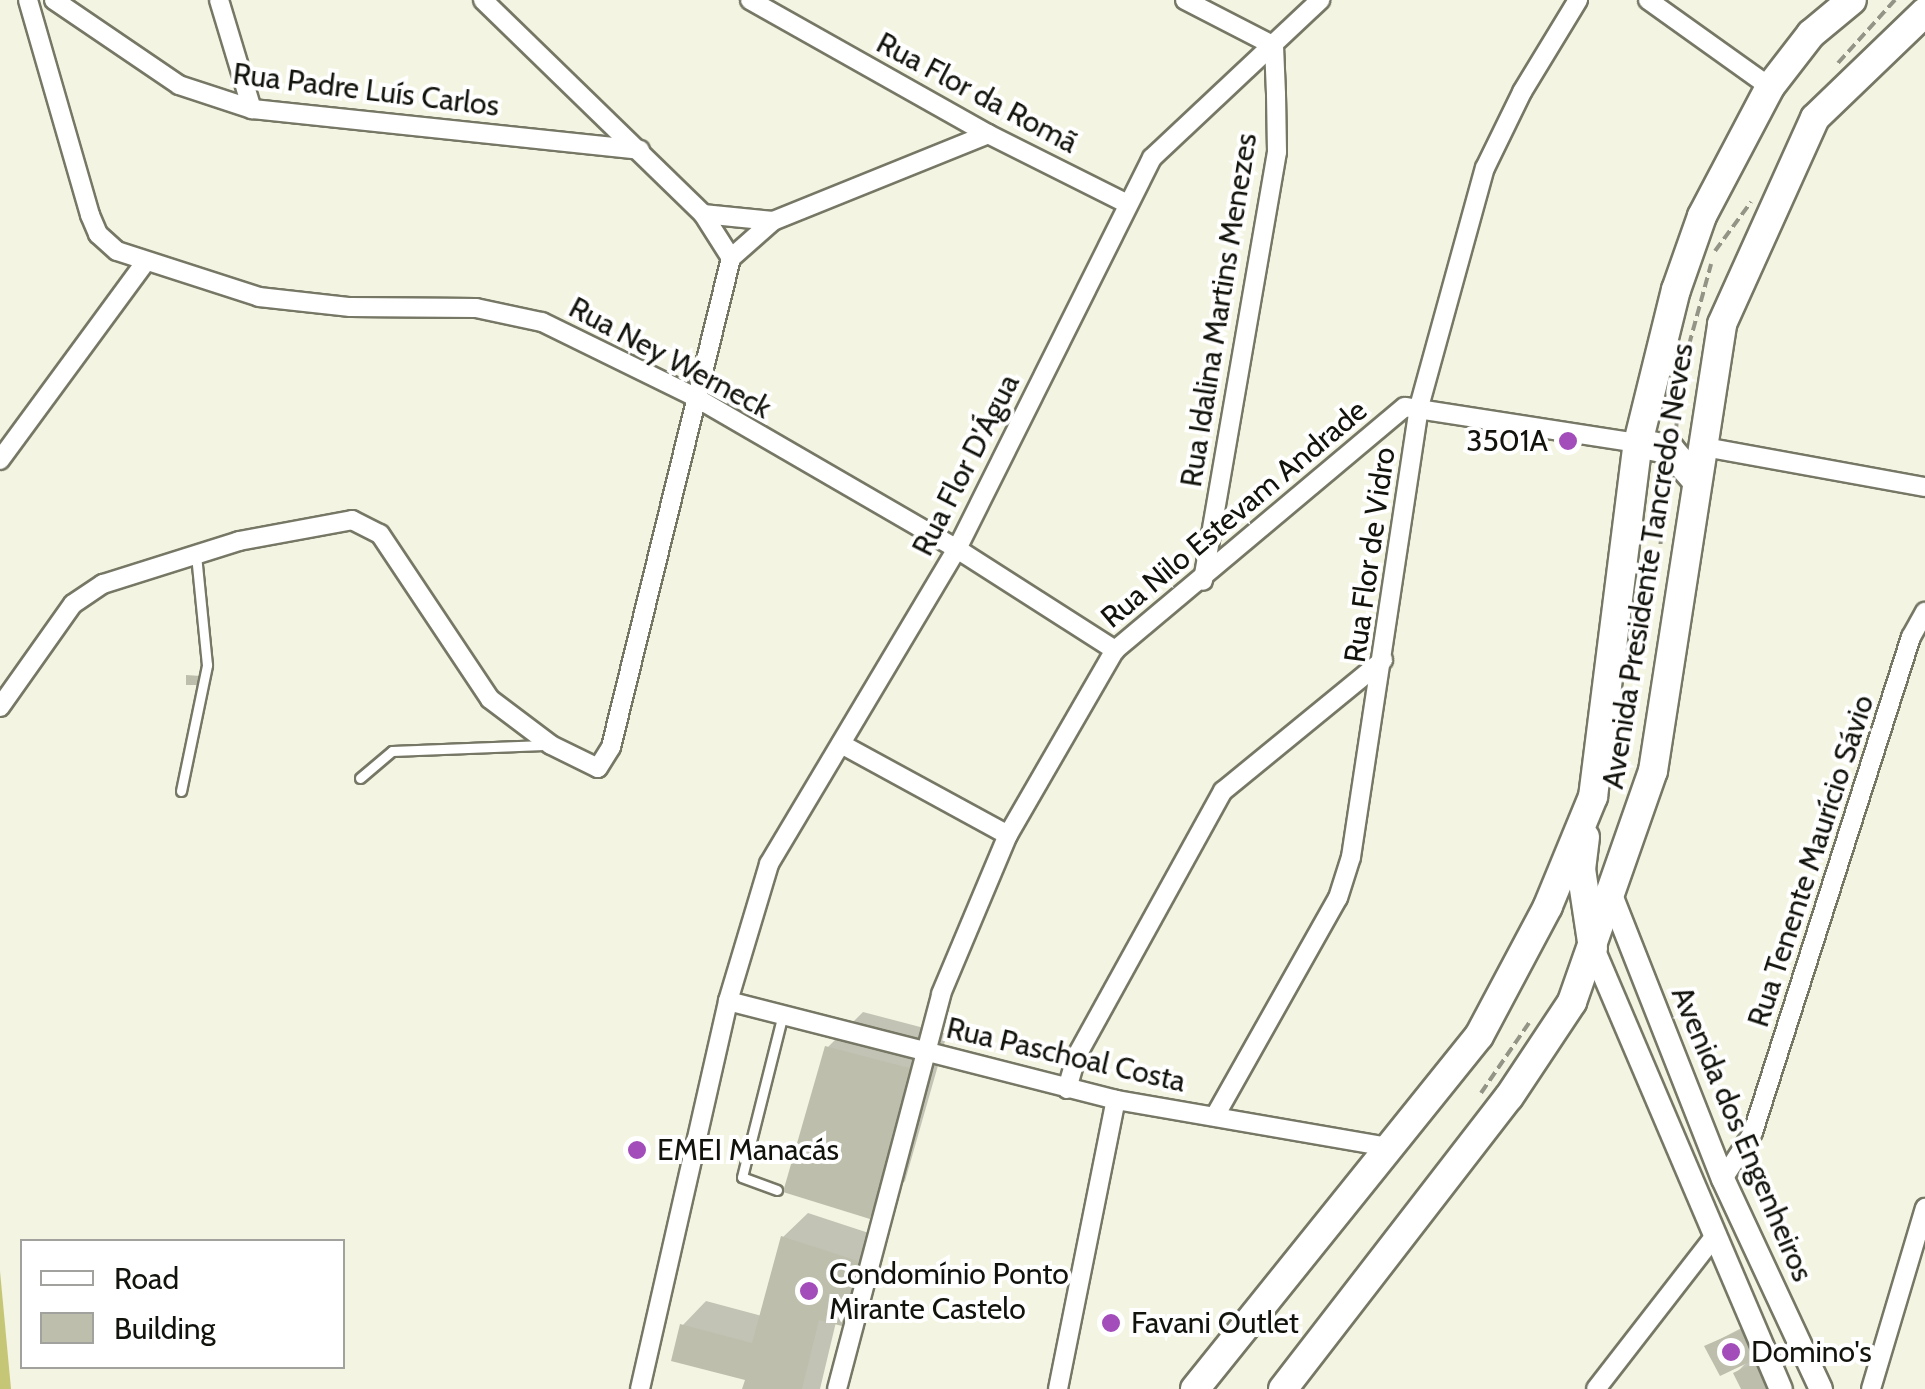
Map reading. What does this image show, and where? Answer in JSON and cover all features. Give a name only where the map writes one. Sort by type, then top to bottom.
[{"type":"main road","name":"Avenida Presidente Tancredo Neves","points":[[1195,1389],[1394,1148],[1479,1036],[1512,979],[1594,797],[1638,443],[1654,364],[1702,216],[1770,87],[1812,34],[1852,0]]},
{"type":"main road","name":"Avenida Presidente Tancredo Neves","points":[[1283,1389],[1509,1097],[1572,1002],[1613,900],[1653,771],[1699,446],[1722,324],[1815,118],[1924,14]]},
{"type":"main road","points":[[1638,443],[1670,450],[1695,479]]},
{"type":"main road","points":[[1594,797],[1581,869],[1594,951]]},
{"type":"street","name":"Rua Ney Werneck","points":[[28,0],[98,234],[144,264],[259,297],[350,308],[476,308],[542,322],[695,398],[957,550],[1115,650]]},
{"type":"street","name":"Rua Padre Luís Carlos","points":[[54,0],[152,70],[252,109],[640,150]]},
{"type":"street","points":[[219,0],[252,109]]},
{"type":"street","points":[[483,0],[703,214],[731,258]]},
{"type":"street","name":"Rua Flor da Romã","points":[[750,0],[988,134],[1126,203]]},
{"type":"street","points":[[1185,0],[1274,46]]},
{"type":"street","name":"Rua Flor D'Água","points":[[640,1389],[728,1001],[769,864],[957,550],[1126,203],[1152,158],[1320,0]]},
{"type":"street","name":"Rua Flor de Vidro","points":[[1215,1116],[1338,898],[1383,660],[1419,408],[1485,168],[1522,92],[1578,0]]},
{"type":"street","points":[[1648,0],[1770,87]]},
{"type":"street","name":"Rua Idalina Martins Menezes","points":[[1203,581],[1277,152],[1274,46]]},
{"type":"street","points":[[0,707],[73,604],[102,584],[195,552],[352,520],[380,534],[472,678],[551,745],[591,768],[606,762],[731,258],[772,221],[988,134]]},
{"type":"street","points":[[703,214],[772,221]]},
{"type":"street","points":[[0,460],[144,264]]},
{"type":"street","name":"Rua Nilo Estevam Andrade","points":[[837,1389],[924,1050],[1008,835],[1115,650],[1203,581],[1387,420],[1405,408],[1419,408]]},
{"type":"street","points":[[1419,408],[1638,443]]},
{"type":"street","points":[[1699,446],[1925,488]]},
{"type":"street","name":"Rua Tenente Maurício Sávio","points":[[1722,1178],[1753,1132],[1911,637],[1925,612]]},
{"type":"street","points":[[1911,637],[1925,659]]},
{"type":"street","points":[[1067,1089],[1076,1057],[1223,792],[1383,660]]},
{"type":"street","points":[[841,744],[1008,835]]},
{"type":"street","name":"Avenida dos Engenheiros","points":[[1613,900],[1722,1178],[1821,1389]]},
{"type":"street","points":[[1594,951],[1781,1389]]},
{"type":"street","name":"Rua Paschoal Costa","points":[[728,1001],[1116,1100],[1394,1148]]},
{"type":"street","points":[[1058,1389],[1116,1100]]},
{"type":"street","points":[[1871,1389],[1925,1208]]},
{"type":"street","points":[[1596,1389],[1714,1237]]},
{"type":"lane","points":[[180,790],[207,665],[195,552]]},
{"type":"lane","points":[[360,778],[392,751],[551,745]]},
{"type":"lane","points":[[777,1190],[742,1177],[782,1014]]},
{"type":"shaded area","points":[[0,1271],[11,1389],[0,1389]]},
{"type":"building","points":[[186,675],[201,676],[201,685],[186,685]]},
{"type":"building","points":[[825,1046],[913,1069],[870,1219],[783,1192]]},
{"type":"building","name":"Condomínio Ponto Mirante Castelo","points":[[781,1236],[861,1262],[842,1326],[819,1320],[802,1389],[742,1389],[745,1380],[671,1361],[680,1324],[752,1343]]},
{"type":"building","name":"Domino's","points":[[1743,1329],[1758,1358],[1720,1376],[1704,1346]]},
{"type":"building","points":[[1756,1362],[1768,1389],[1741,1389],[1733,1373]]},
{"type":"place","name":"3501A","points":[[1568,441]]},
{"type":"place","name":"EMEI Manacás","points":[[637,1150]]},
{"type":"place","name":"Condomínio Ponto Mirante Castelo","points":[[809,1291]]},
{"type":"place","name":"Favani Outlet","points":[[1111,1323]]},
{"type":"place","name":"Domino's","points":[[1731,1352]]}]
